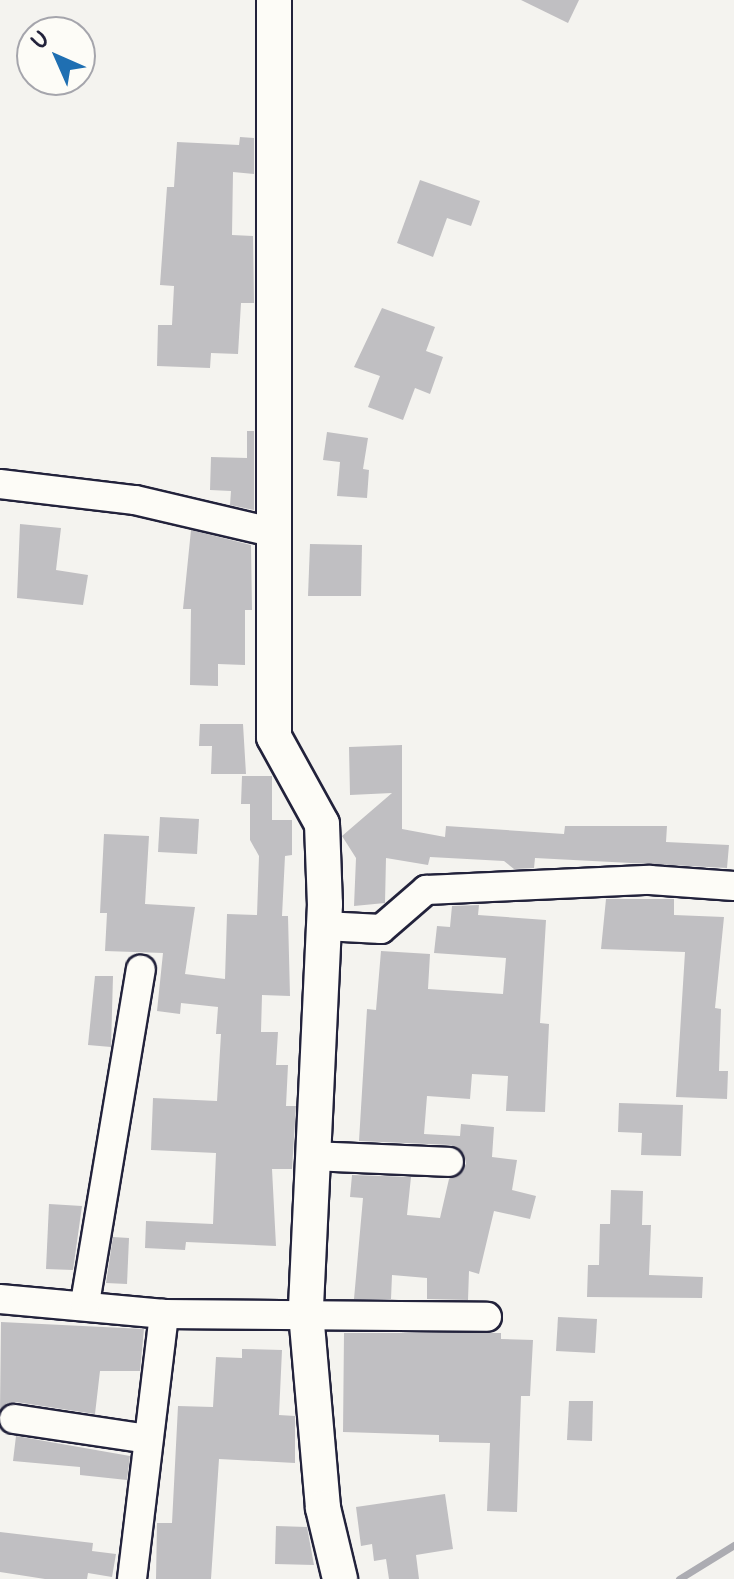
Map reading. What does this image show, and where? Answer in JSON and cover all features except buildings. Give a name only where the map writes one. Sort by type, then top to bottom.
[{"type":"street","points":[[274,0],[271,282],[276,533],[274,737],[322,824],[324,926],[306,1313],[323,1508],[340,1579]]},
{"type":"street","points":[[0,484],[135,500],[276,533]]},
{"type":"street","points":[[324,926],[381,929],[426,890],[650,880],[734,886]]},
{"type":"street","points":[[85,1303],[141,970]]},
{"type":"street","points":[[313,1156],[449,1162]]},
{"type":"street","points":[[0,1299],[85,1303],[164,1314],[487,1317]]},
{"type":"street","points":[[132,1579],[147,1489],[148,1439],[164,1314]]},
{"type":"street","points":[[14,1419],[148,1439]]},
{"type":"waterway","points":[[679,1579],[734,1545]]}]
